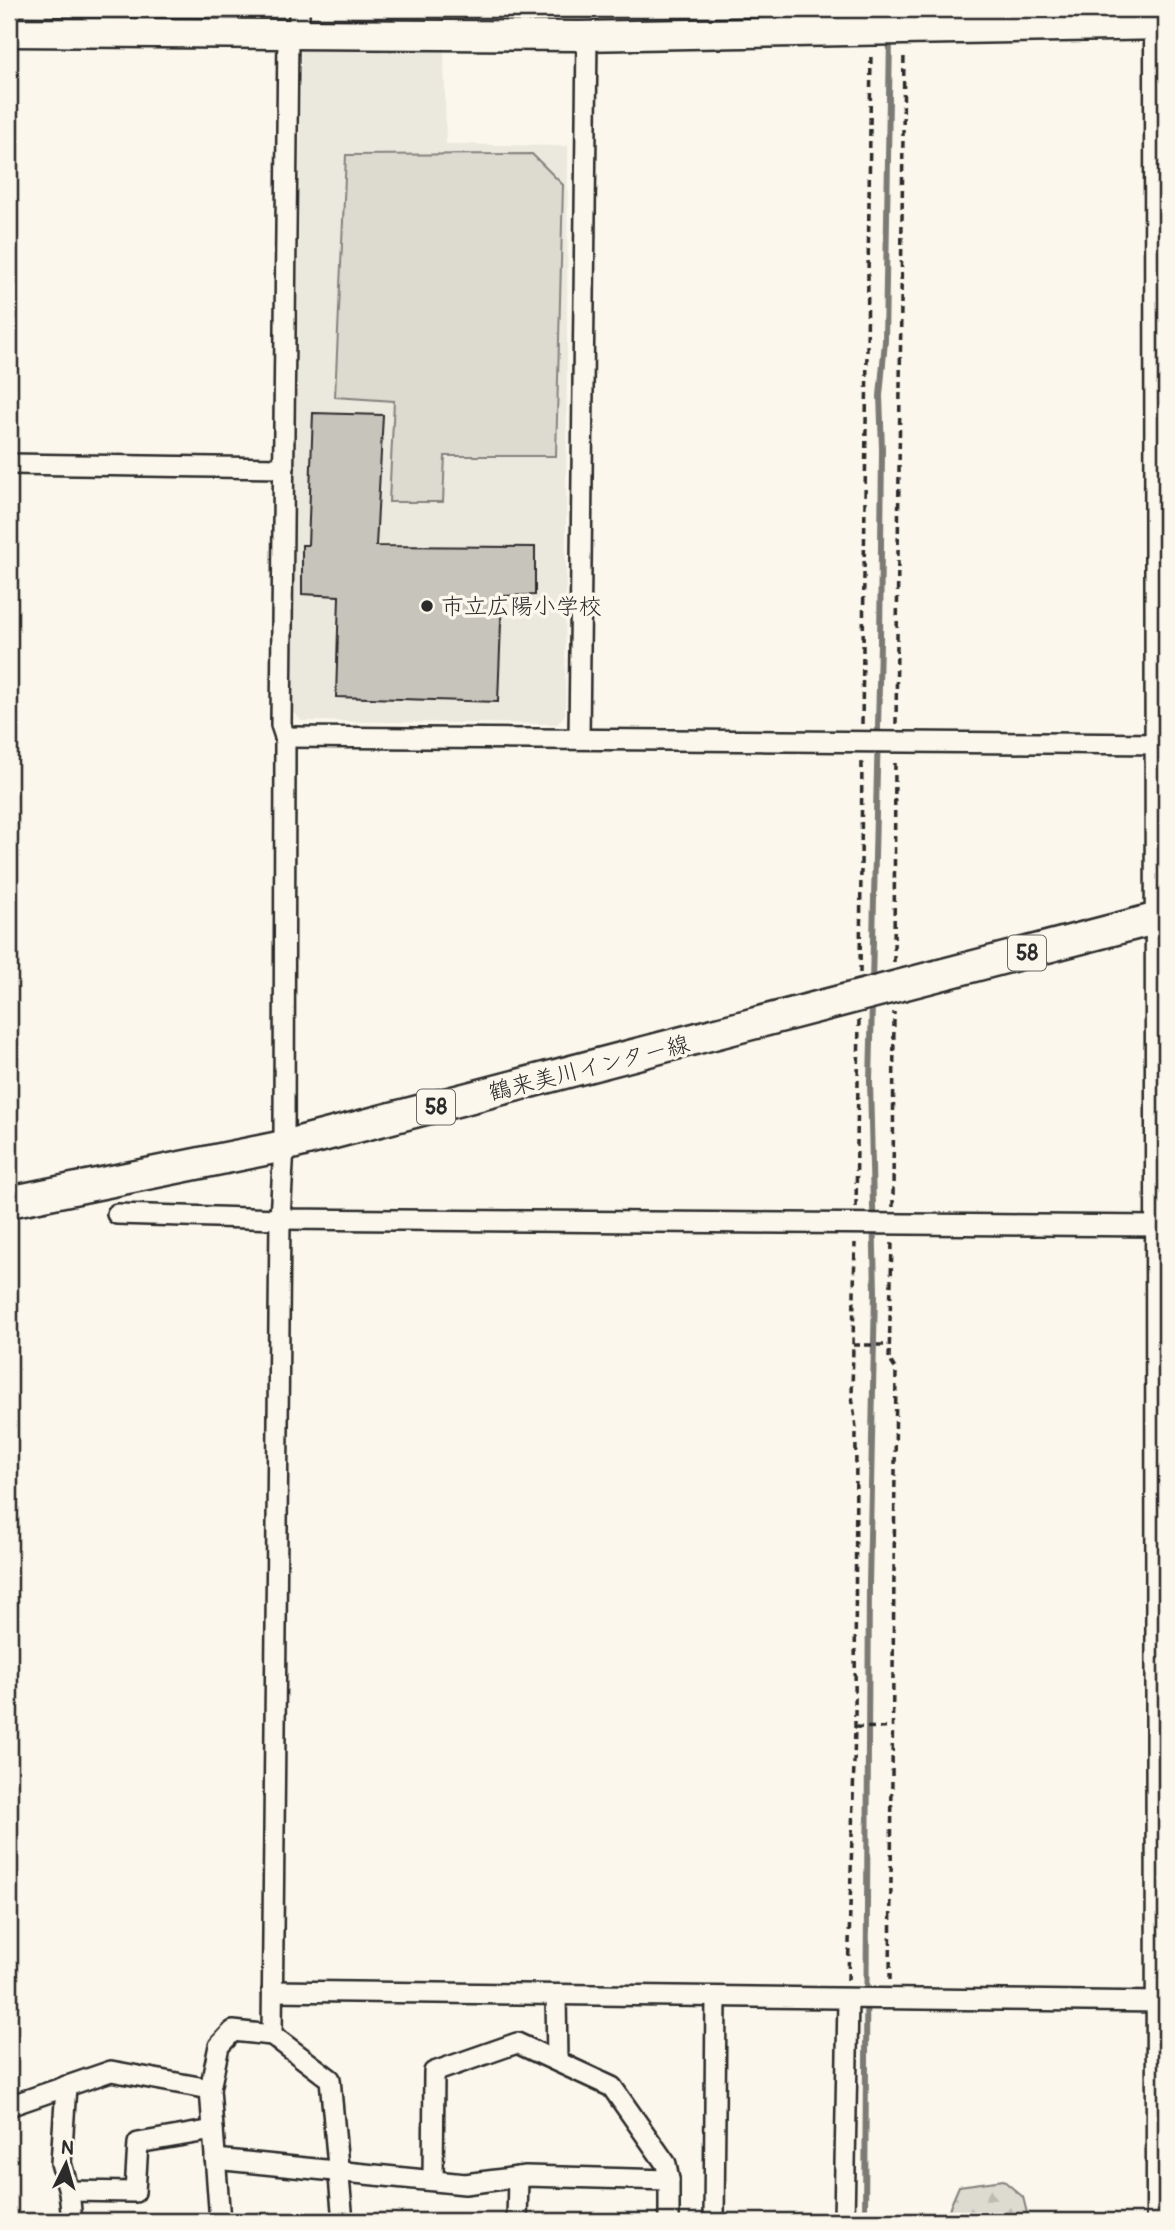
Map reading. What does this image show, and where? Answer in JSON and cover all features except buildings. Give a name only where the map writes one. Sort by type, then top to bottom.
[{"type":"main road","name":"鶴来美川インター線","points":[[9,1202],[284,1146],[1163,918]]},
{"type":"street","points":[[9,32],[295,26],[587,36],[887,30],[1162,20],[1163,918],[1159,1226],[1164,1955],[1161,2002],[1164,2172],[1160,2221]]},
{"type":"street","points":[[272,2035],[280,1219],[284,1146],[285,737],[281,725],[284,468],[295,26]]},
{"type":"street","points":[[579,739],[587,36]]},
{"type":"street","points":[[9,464],[284,468]]},
{"type":"street","points":[[285,737],[1162,744]]},
{"type":"street","points":[[117,1214],[280,1219],[1159,1226]]},
{"type":"street","points":[[272,1991],[1161,2002]]},
{"type":"street","points":[[556,1995],[557,2062]]},
{"type":"street","points":[[714,2221],[716,1997]]},
{"type":"street","points":[[844,2221],[868,2000]]},
{"type":"street","points":[[220,2221],[210,2089],[219,2046],[233,2031],[272,2035],[330,2079],[343,2221]]},
{"type":"street","points":[[433,2180],[434,2072],[517,2043],[612,2087],[666,2164],[669,2180],[669,2221]]},
{"type":"street","points":[[9,2106],[111,2071],[210,2089]]},
{"type":"street","points":[[66,2086],[61,2163],[69,2191],[72,2221]]},
{"type":"street","points":[[69,2191],[135,2192],[138,2144],[213,2130]]},
{"type":"street","points":[[215,2159],[465,2184],[518,2177],[669,2180]]},
{"type":"street","points":[[517,2221],[518,2177]]},
{"type":"path","points":[[868,2000],[894,1732],[891,1728],[896,1370],[889,1359],[893,1225],[891,990],[878,742],[887,30]]},
{"type":"path","points":[[868,2000],[856,1727],[856,1428],[853,1345],[860,998],[878,742],[887,30]]},
{"type":"path","points":[[853,1345],[889,1345]]},
{"type":"path","points":[[856,1727],[891,1728]]},
{"type":"shaded area","points":[[301,50],[444,51],[446,144],[568,146],[565,715],[557,724],[302,721],[293,713]]},
{"type":"green space","points":[[532,154],[563,185],[556,456],[445,456],[443,502],[389,502],[394,401],[335,397],[346,155]]},
{"type":"green space","points":[[1003,2180],[1023,2197],[1029,2221],[944,2221],[959,2186]]},
{"type":"waterway","points":[[890,9],[890,22]]},
{"type":"waterway","points":[[872,984],[880,642],[880,396],[885,341],[890,36]]},
{"type":"waterway","points":[[865,2221],[869,1585],[875,1291],[870,1081],[872,1002]]},
{"type":"place","name":"市立広陽小学校","points":[[427,606]]}]
